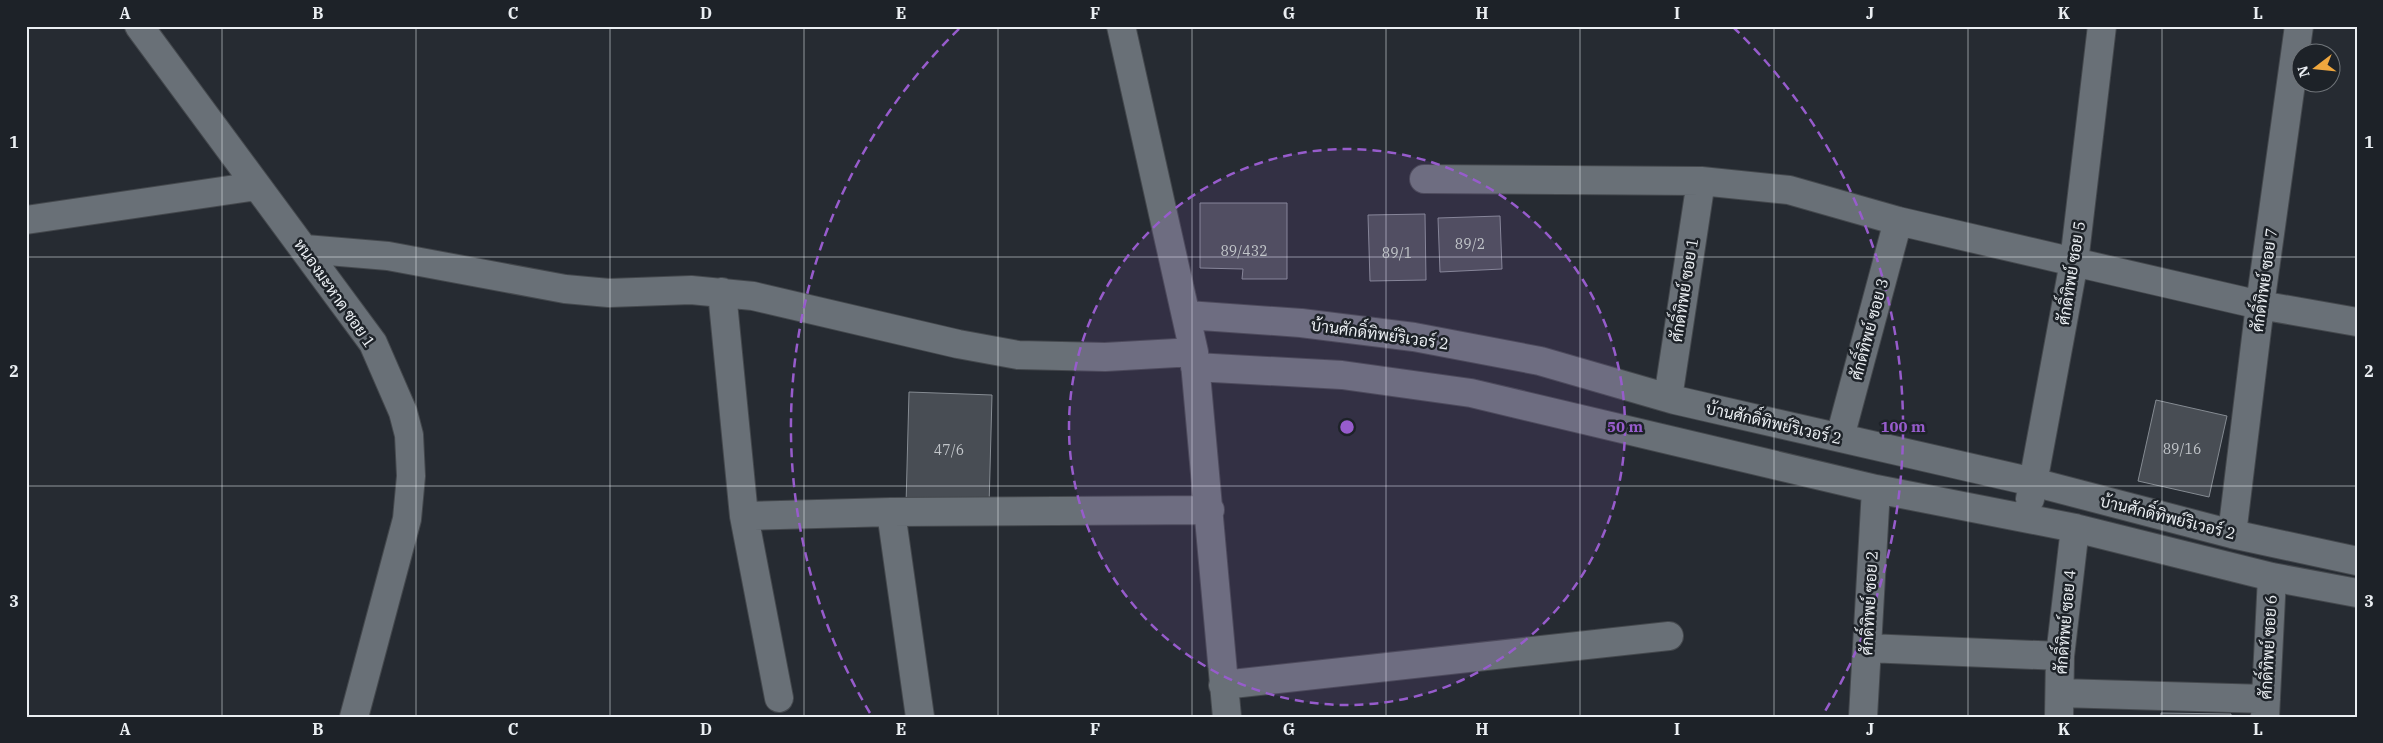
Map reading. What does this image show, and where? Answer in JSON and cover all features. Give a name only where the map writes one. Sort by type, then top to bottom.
[{"type":"street","name":"หนองมะหาด ซอย 1","points":[[139,26],[256,186],[306,249],[373,343],[394,389],[409,435],[411,476],[407,519],[354,717]]},
{"type":"street","points":[[1121,26],[1188,315],[1195,359],[1227,717]]},
{"type":"street","name":"ศักดิ์ทิพย์ ซอย 5","points":[[2027,518],[2032,482],[2074,262],[2102,26]]},
{"type":"street","name":"ศักดิ์ทิพย์ ซอย 7","points":[[2232,534],[2260,305],[2299,26]]},
{"type":"street","points":[[1424,179],[1701,181],[1789,190],[1898,221],[2074,262],[2260,305],[2357,322]]},
{"type":"street","name":"ศักดิ์ทิพย์ ซอย 1","points":[[1668,398],[1701,181]]},
{"type":"street","points":[[26,220],[256,186]]},
{"type":"street","name":"ศักดิ์ทิพย์ ซอย 3","points":[[1840,437],[1898,221]]},
{"type":"street","name":"บ้านศักดิ์ทิพย์ริเวอร์ 2","points":[[306,249],[388,256],[565,289],[609,293],[691,290],[753,296],[958,344],[1018,355],[1195,359],[1342,375],[1471,393],[1876,489],[2075,528],[2272,577],[2357,593]]},
{"type":"street","points":[[722,292],[744,516],[779,698]]},
{"type":"street","name":"บ้านศักดิ์ทิพย์ริเวอร์ 2","points":[[1188,315],[1301,323],[1414,337],[1540,361],[1668,398],[2032,482],[2232,534],[2357,561]]},
{"type":"street","points":[[1734,455],[1746,416]]},
{"type":"street","name":"ศักดิ์ทิพย์ ซอย 2","points":[[1863,717],[1876,489]]},
{"type":"street","points":[[744,516],[891,512],[1210,510]]},
{"type":"street","points":[[891,512],[920,717]]},
{"type":"street","name":"ศักดิ์ทิพย์ ซอย 4","points":[[2059,705],[2060,656],[2075,528]]},
{"type":"street","name":"ศักดิ์ทิพย์ ซอย 6","points":[[2265,708],[2272,577]]},
{"type":"street","points":[[1223,685],[1669,636]]},
{"type":"street","points":[[1867,648],[2060,656]]},
{"type":"street","points":[[2059,705],[2265,708]]},
{"type":"building","points":[[1200,203],[1287,203],[1287,279],[1242,279],[1243,269],[1200,268]]},
{"type":"building","points":[[1425,214],[1426,280],[1370,281],[1368,215]]},
{"type":"building","points":[[1500,216],[1502,269],[1440,272],[1438,218]]},
{"type":"building","points":[[909,392],[992,395],[989,507],[906,505]]},
{"type":"building","points":[[2156,400],[2227,416],[2209,497],[2138,481]]},
{"type":"building","points":[[2161,713],[2231,714],[2231,717],[2161,717]]}]
